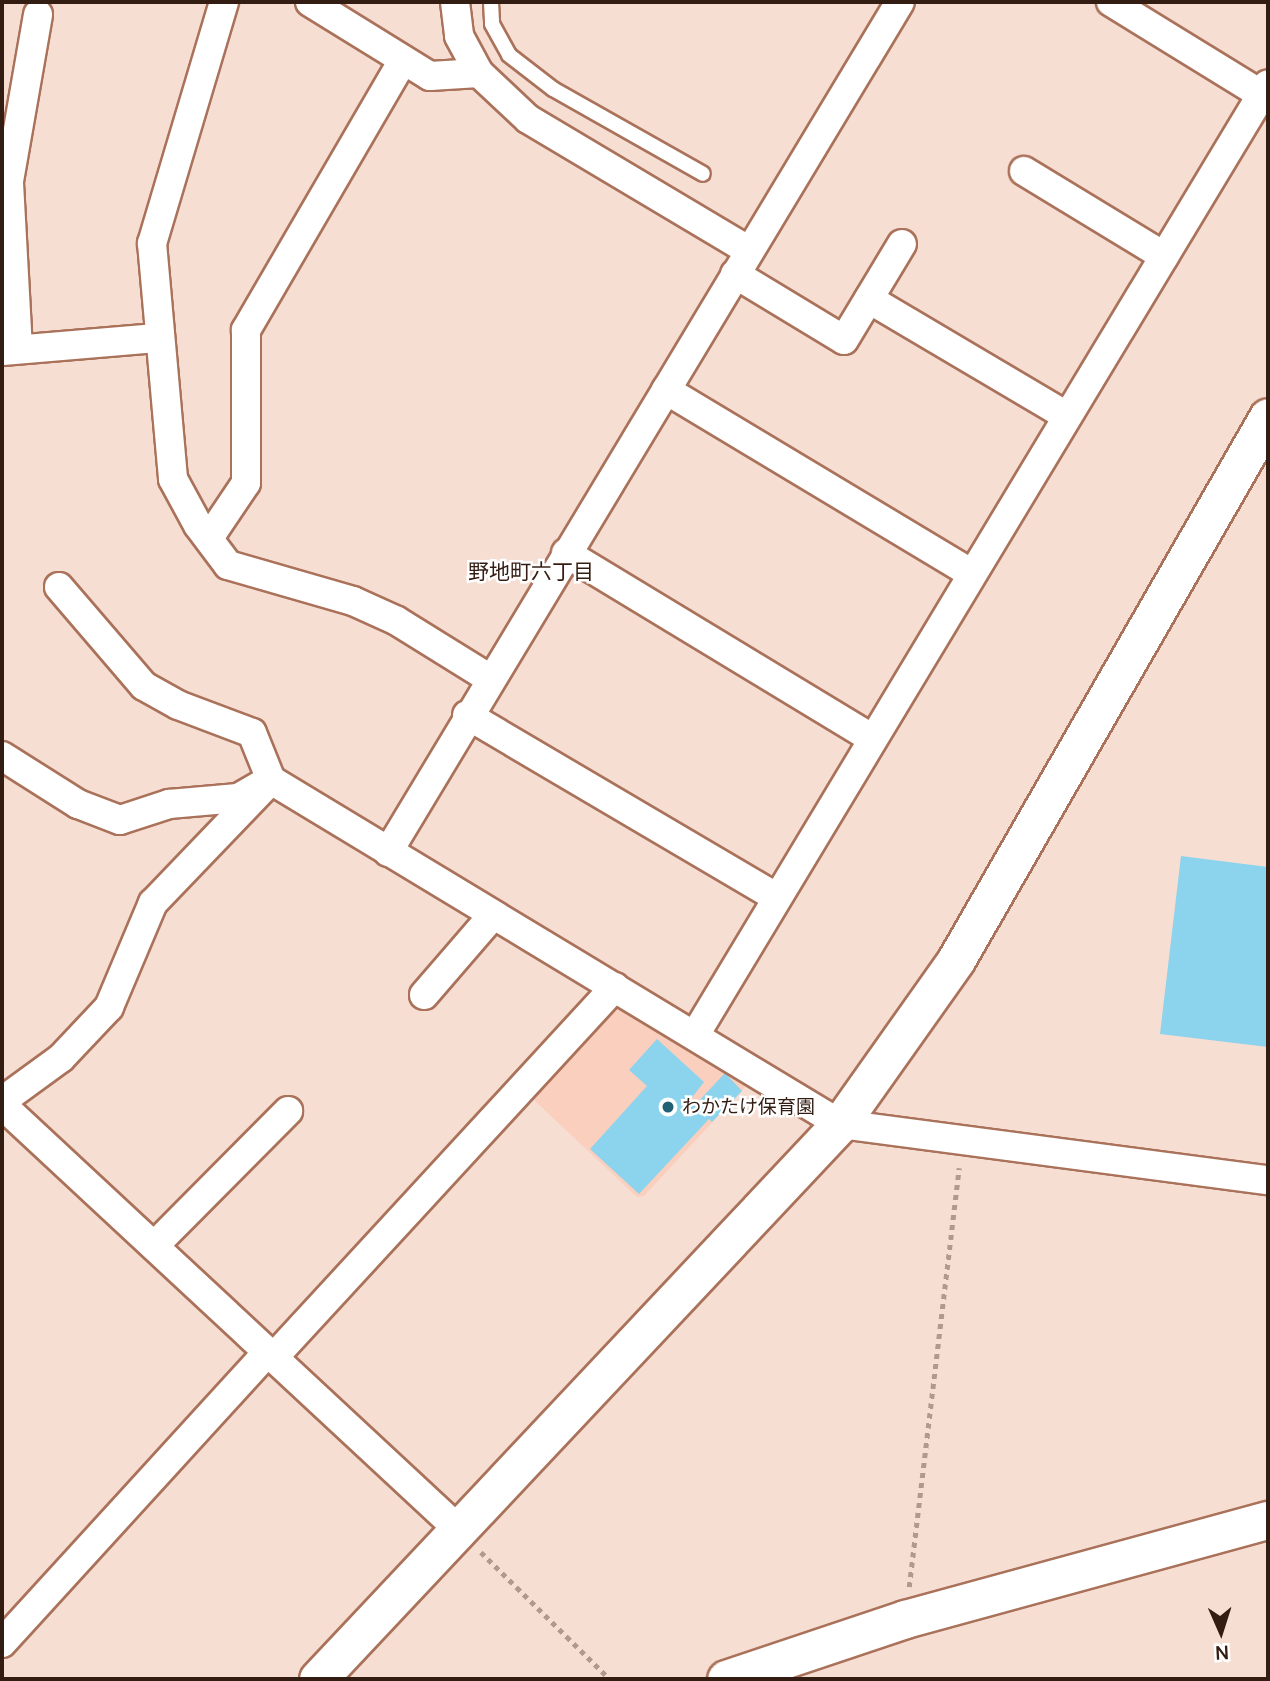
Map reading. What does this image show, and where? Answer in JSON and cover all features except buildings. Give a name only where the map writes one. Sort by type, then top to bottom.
[{"type":"street","points":[[224,2],[152,243],[157,338],[173,479],[228,565],[352,601],[397,621],[489,678]]},
{"type":"street","points":[[310,2],[430,76],[479,73]]},
{"type":"street","points":[[455,2],[459,36],[479,73],[528,119],[742,262],[844,340],[902,244]]},
{"type":"street","points":[[388,852],[489,678],[900,2]]},
{"type":"street","points":[[695,1035],[871,738],[1265,89],[1111,2]]},
{"type":"street","points":[[38,15],[9,181],[10,350],[157,338]]},
{"type":"street","points":[[209,538],[246,483],[246,330],[403,60]]},
{"type":"street","points":[[1024,170],[1164,256]]},
{"type":"street","points":[[869,299],[1067,416]]},
{"type":"street","points":[[666,390],[971,573]]},
{"type":"street","points":[[318,1679],[840,1124],[956,960],[1268,417]]},
{"type":"street","points":[[566,553],[871,738]]},
{"type":"street","points":[[59,587],[144,685],[177,705],[252,733],[271,779],[840,1124],[962,1143],[1268,1180]]},
{"type":"street","points":[[467,715],[776,897]]},
{"type":"street","points":[[2,756],[78,804],[120,820],[169,804],[238,798],[271,779]]},
{"type":"street","points":[[271,779],[153,902],[109,1007],[61,1058],[2,1103],[458,1530]]},
{"type":"street","points":[[424,995],[493,915]]},
{"type":"street","points":[[2,1643],[615,987]]},
{"type":"street","points":[[155,1245],[288,1111]]},
{"type":"street","points":[[726,1679],[905,1619],[1268,1520]]},
{"type":"lane","points":[[491,2],[492,24],[509,55],[553,89],[703,174]]},
{"type":"path","points":[[905,1619],[962,1143]]},
{"type":"path","points":[[458,1530],[610,1679]]},
{"type":"shaded area","points":[[624,1005],[747,1085],[644,1196],[637,1197],[535,1101],[534,1092],[613,1006]]},
{"type":"place","name":"わかたけ保育園","points":[[668,1107]]},
{"type":"district","name":"野地町六丁目","points":[[531,571]]}]
